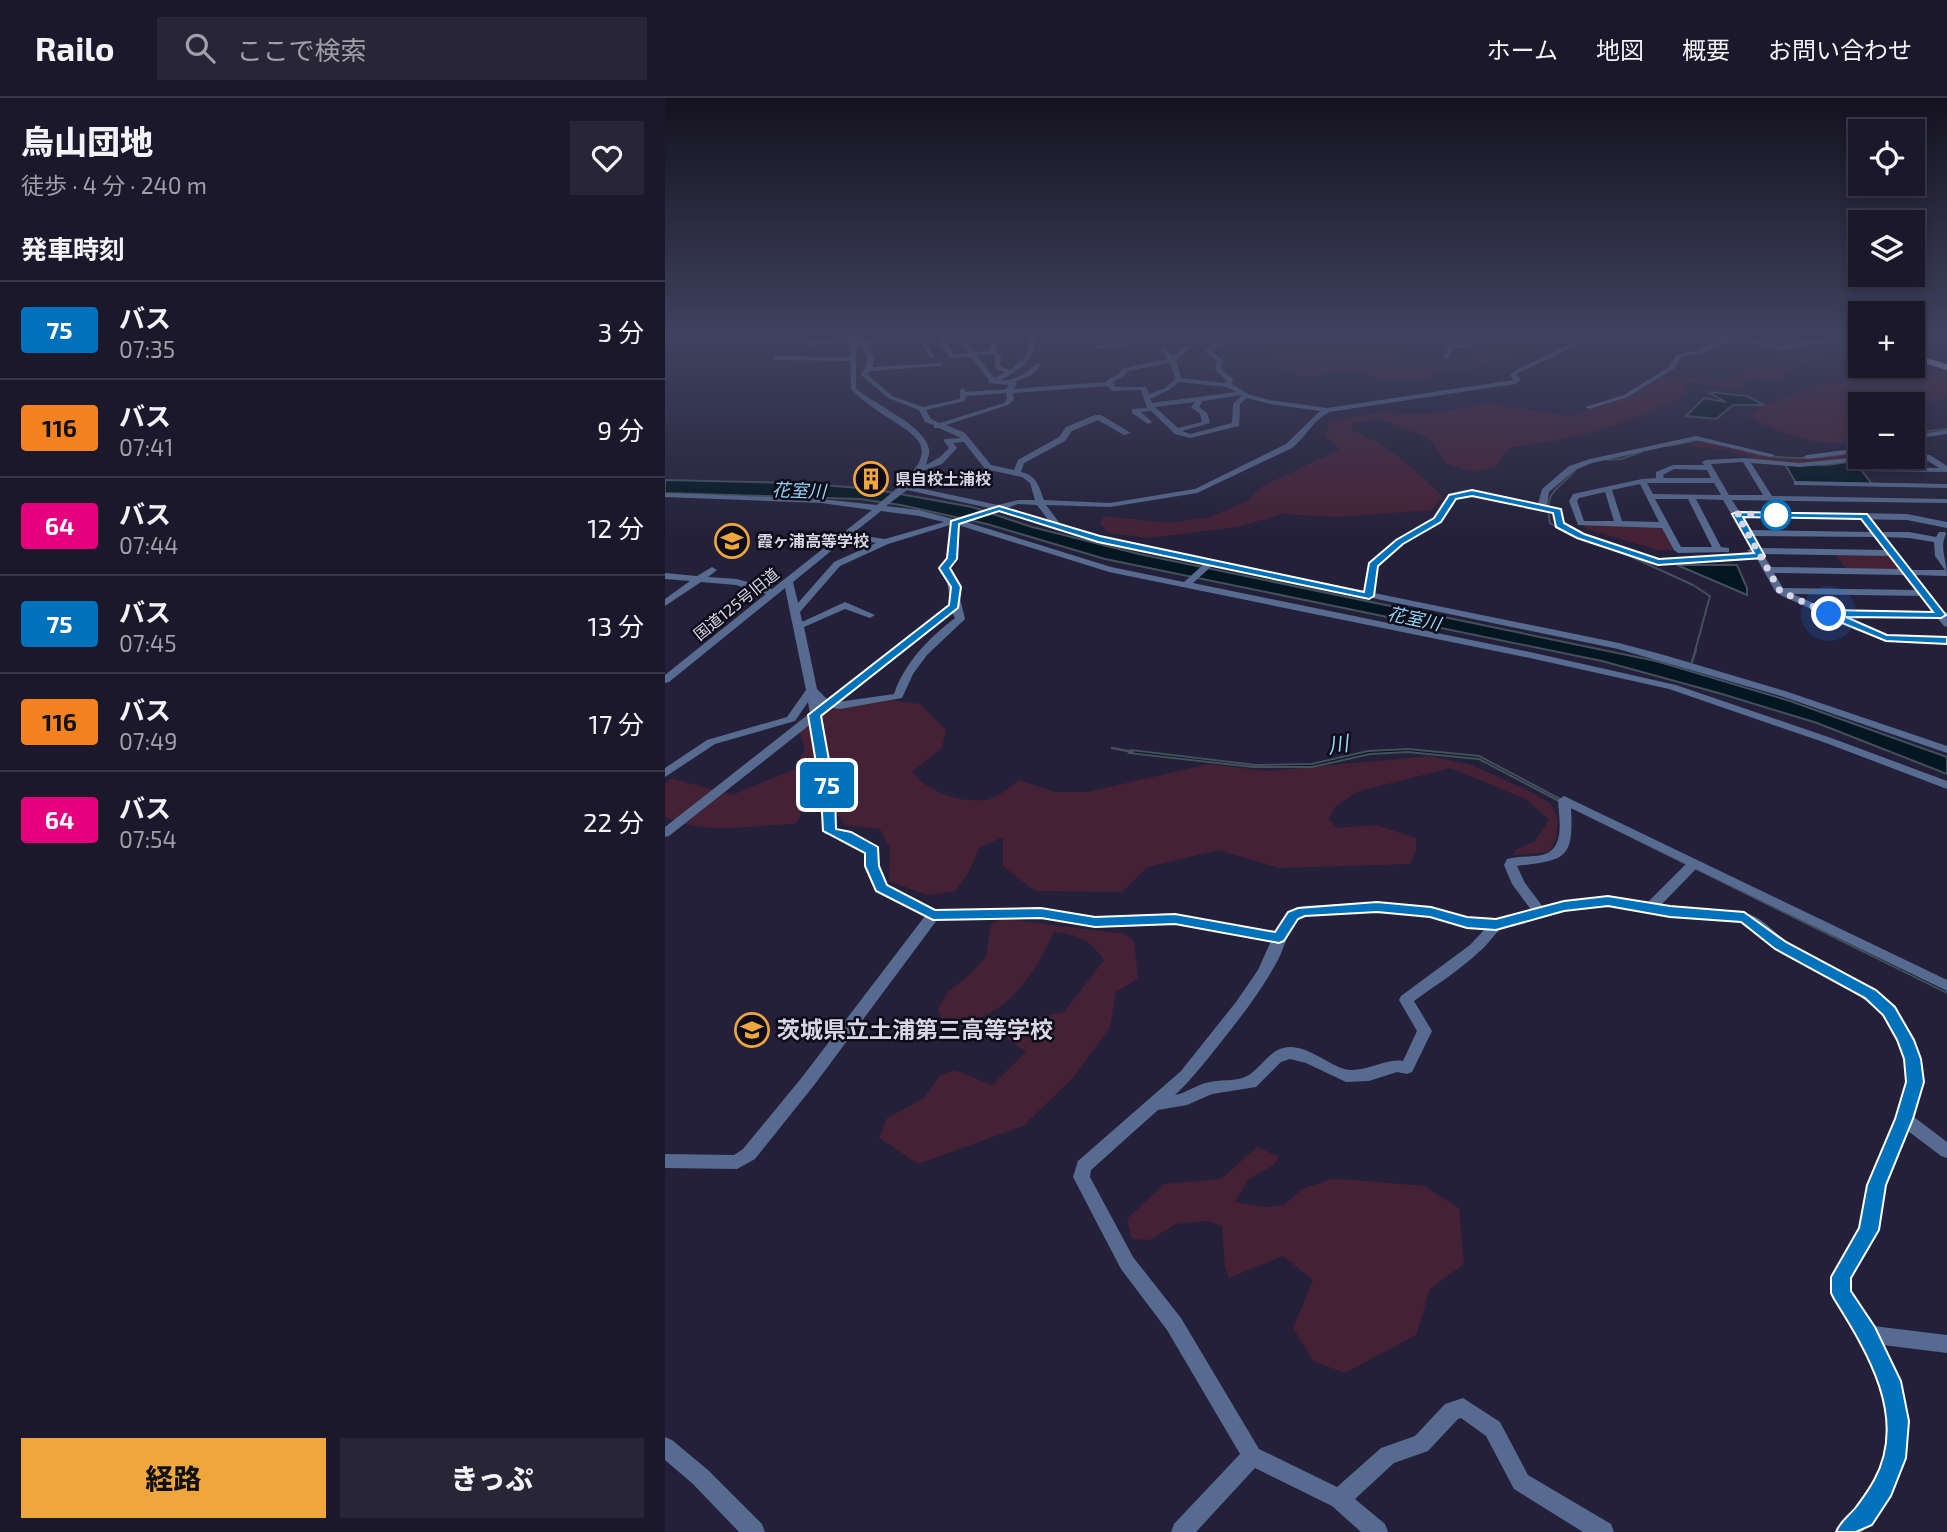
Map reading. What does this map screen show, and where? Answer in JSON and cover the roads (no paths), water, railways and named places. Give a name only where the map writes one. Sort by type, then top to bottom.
[{"type":"street","points":[[872,404],[917,432],[925,453],[921,469]]},
{"type":"street","points":[[908,404],[922,409],[945,404]]},
{"type":"street","points":[[917,432],[1006,404]]},
{"type":"street","points":[[1148,422],[1135,411],[1149,404],[1177,430],[1189,436],[1236,424],[1237,404]]},
{"type":"street","points":[[1177,430],[1206,423],[1203,413],[1195,407],[1197,404]]},
{"type":"street","points":[[1284,404],[1327,410],[1368,404]]},
{"type":"street","points":[[1589,407],[1599,404]]},
{"type":"street","points":[[922,409],[927,420],[967,440],[988,467],[1017,473],[1034,482],[1041,505],[1059,528]]},
{"type":"street","points":[[794,606],[837,564],[857,552],[995,510],[1026,502],[1041,505],[1110,505],[1197,491],[1299,440],[1309,421],[1327,410]]},
{"type":"street","points":[[1017,473],[1021,462],[1062,439],[1069,429],[1098,417],[1127,433]]},
{"type":"street","points":[[1925,435],[1947,432]]},
{"type":"street","points":[[1542,508],[1545,491],[1579,464],[1696,438],[1778,456],[1813,457],[1848,452]]},
{"type":"street","name":"国道125号旧道","points":[[665,681],[903,489],[921,469],[932,467],[948,456],[953,448],[948,441],[967,440]]},
{"type":"street","points":[[1925,457],[1947,469]]},
{"type":"street","points":[[1848,461],[1785,465],[1745,460],[1706,461],[1780,591],[1886,638],[1947,641]]},
{"type":"street","points":[[1745,460],[1769,498]]},
{"type":"street","points":[[1785,465],[1809,499]]},
{"type":"street","points":[[1660,480],[1659,474],[1673,467],[1710,468]]},
{"type":"street","points":[[1862,469],[1885,500]]},
{"type":"street","points":[[1925,469],[1947,469]]},
{"type":"street","points":[[1664,525],[1581,523],[1573,501],[1576,496],[1642,481],[1718,481]]},
{"type":"street","points":[[1642,481],[1678,550],[1893,553]]},
{"type":"street","points":[[1797,483],[1947,486]]},
{"type":"street","points":[[903,489],[1210,564],[1619,646],[1701,667],[1855,716],[1947,750]]},
{"type":"street","points":[[1608,490],[1619,524]]},
{"type":"street","points":[[1369,596],[1373,565],[1400,542],[1438,520],[1452,497],[1472,493],[1558,511],[1559,525],[1581,536],[1658,562],[1759,553]]},
{"type":"street","points":[[665,495],[812,500],[919,513],[957,522],[1108,569],[1530,654],[1672,687],[1830,741],[1947,785]]},
{"type":"street","points":[[1651,496],[1947,501]]},
{"type":"street","points":[[1691,497],[1718,550]]},
{"type":"street","points":[[1850,500],[1945,618]]},
{"type":"street","points":[[1903,500],[1918,518]]},
{"type":"street","points":[[1737,514],[1918,518],[1947,527],[1937,540],[1937,553],[1947,570],[1769,570]]},
{"type":"street","points":[[812,690],[829,704],[840,705],[898,696],[902,681],[942,632],[960,619],[954,606],[956,587],[944,568],[952,559],[957,522]]},
{"type":"street","points":[[1748,533],[1909,535],[1937,540]]},
{"type":"street","points":[[846,535],[885,542]]},
{"type":"street","points":[[1186,585],[1210,564]]},
{"type":"street","points":[[665,603],[712,570]]},
{"type":"street","points":[[665,576],[737,582],[794,606]]},
{"type":"street","points":[[788,582],[812,690],[828,793],[829,831],[846,835],[873,851],[872,866],[881,888],[933,915],[1041,913],[1095,922],[1175,919],[1279,938]]},
{"type":"street","points":[[1780,591],[1924,593]]},
{"type":"street","points":[[796,625],[806,624],[845,605],[870,615]]},
{"type":"street","points":[[665,833],[954,606]]},
{"type":"street","points":[[1829,614],[1945,618]]},
{"type":"street","points":[[665,773],[711,741],[791,719],[812,690]]},
{"type":"street","points":[[1539,911],[1519,884],[1510,865],[1512,862],[1548,858],[1560,851],[1566,836],[1564,800],[1947,986]]},
{"type":"street","points":[[1651,907],[1695,863]]},
{"type":"street","points":[[1377,1532],[1339,1499],[1252,1456],[1174,1324],[1127,1263],[1081,1177],[1084,1166],[1186,1075],[1241,1006],[1270,962],[1279,938],[1293,916],[1303,911],[1377,907],[1431,912],[1467,923],[1496,925],[1539,911],[1608,901],[1670,912],[1744,917],[1780,945],[1871,994],[1889,1011],[1906,1040],[1915,1082],[1904,1119],[1877,1185],[1869,1230],[1841,1277],[1841,1293],[1867,1334],[1890,1381],[1898,1421],[1895,1458],[1883,1488],[1863,1517],[1847,1532]]},
{"type":"street","points":[[665,1161],[737,1163],[749,1154],[809,1080],[933,915]]},
{"type":"street","points":[[1153,1104],[1187,1099],[1209,1088],[1250,1083],[1276,1058],[1290,1053],[1310,1058],[1346,1076],[1369,1075],[1397,1066],[1407,1068],[1425,1031],[1406,1000],[1475,948],[1496,925]]},
{"type":"street","points":[[1904,1119],[1947,1151]]},
{"type":"street","points":[[1867,1334],[1947,1344]]},
{"type":"street","points":[[1339,1499],[1388,1455],[1422,1444],[1452,1411],[1463,1408],[1493,1429],[1521,1482],[1603,1532]]},
{"type":"street","points":[[665,1447],[691,1466],[722,1495],[754,1532]]},
{"type":"street","points":[[1182,1532],[1252,1456]]},
{"type":"water","points":[[1698,404],[1764,405],[1733,405],[1716,419],[1686,416]]},
{"type":"water","points":[[1848,462],[1848,469],[1860,469],[1872,484],[1796,483],[1785,464],[1827,465]]},
{"type":"water","name":"花室川","points":[[665,480],[797,483],[872,489],[972,507],[1032,527],[1139,554],[1656,661],[1790,701],[1947,757],[1947,774],[1817,723],[1602,661],[1105,559],[987,524],[901,505],[860,499],[665,493]]},
{"type":"water","points":[[1677,565],[1737,565],[1747,588],[1747,595]]},
{"type":"water","points":[[1408,749],[1479,756],[1562,800],[1947,988],[1947,993],[1479,759],[1408,752],[1370,754],[1312,767],[1253,767],[1129,753],[1131,750],[1255,765],[1312,764],[1368,751]]},
{"type":"waterway","points":[[1925,432],[1947,429]]},
{"type":"waterway","points":[[1668,446],[1699,440]]},
{"type":"waterway","points":[[1746,451],[1798,458],[1848,453]]},
{"type":"waterway","points":[[1607,460],[1621,459],[1641,452]]},
{"type":"waterway","points":[[1565,532],[1550,523],[1549,503],[1554,491],[1577,468]]},
{"type":"waterway","points":[[1621,552],[1693,585],[1710,596],[1695,651]]},
{"type":"waterway","points":[[1692,662],[1696,649]]},
{"type":"waterway","name":"川","points":[[1112,748],[1133,752]]},
{"type":"place","name":"県自校土浦校","points":[[871,479]]},
{"type":"place","name":"霞ヶ浦高等学校","points":[[732,541]]},
{"type":"place","name":"茨城県立土浦第三高等学校","points":[[752,1030]]}]
